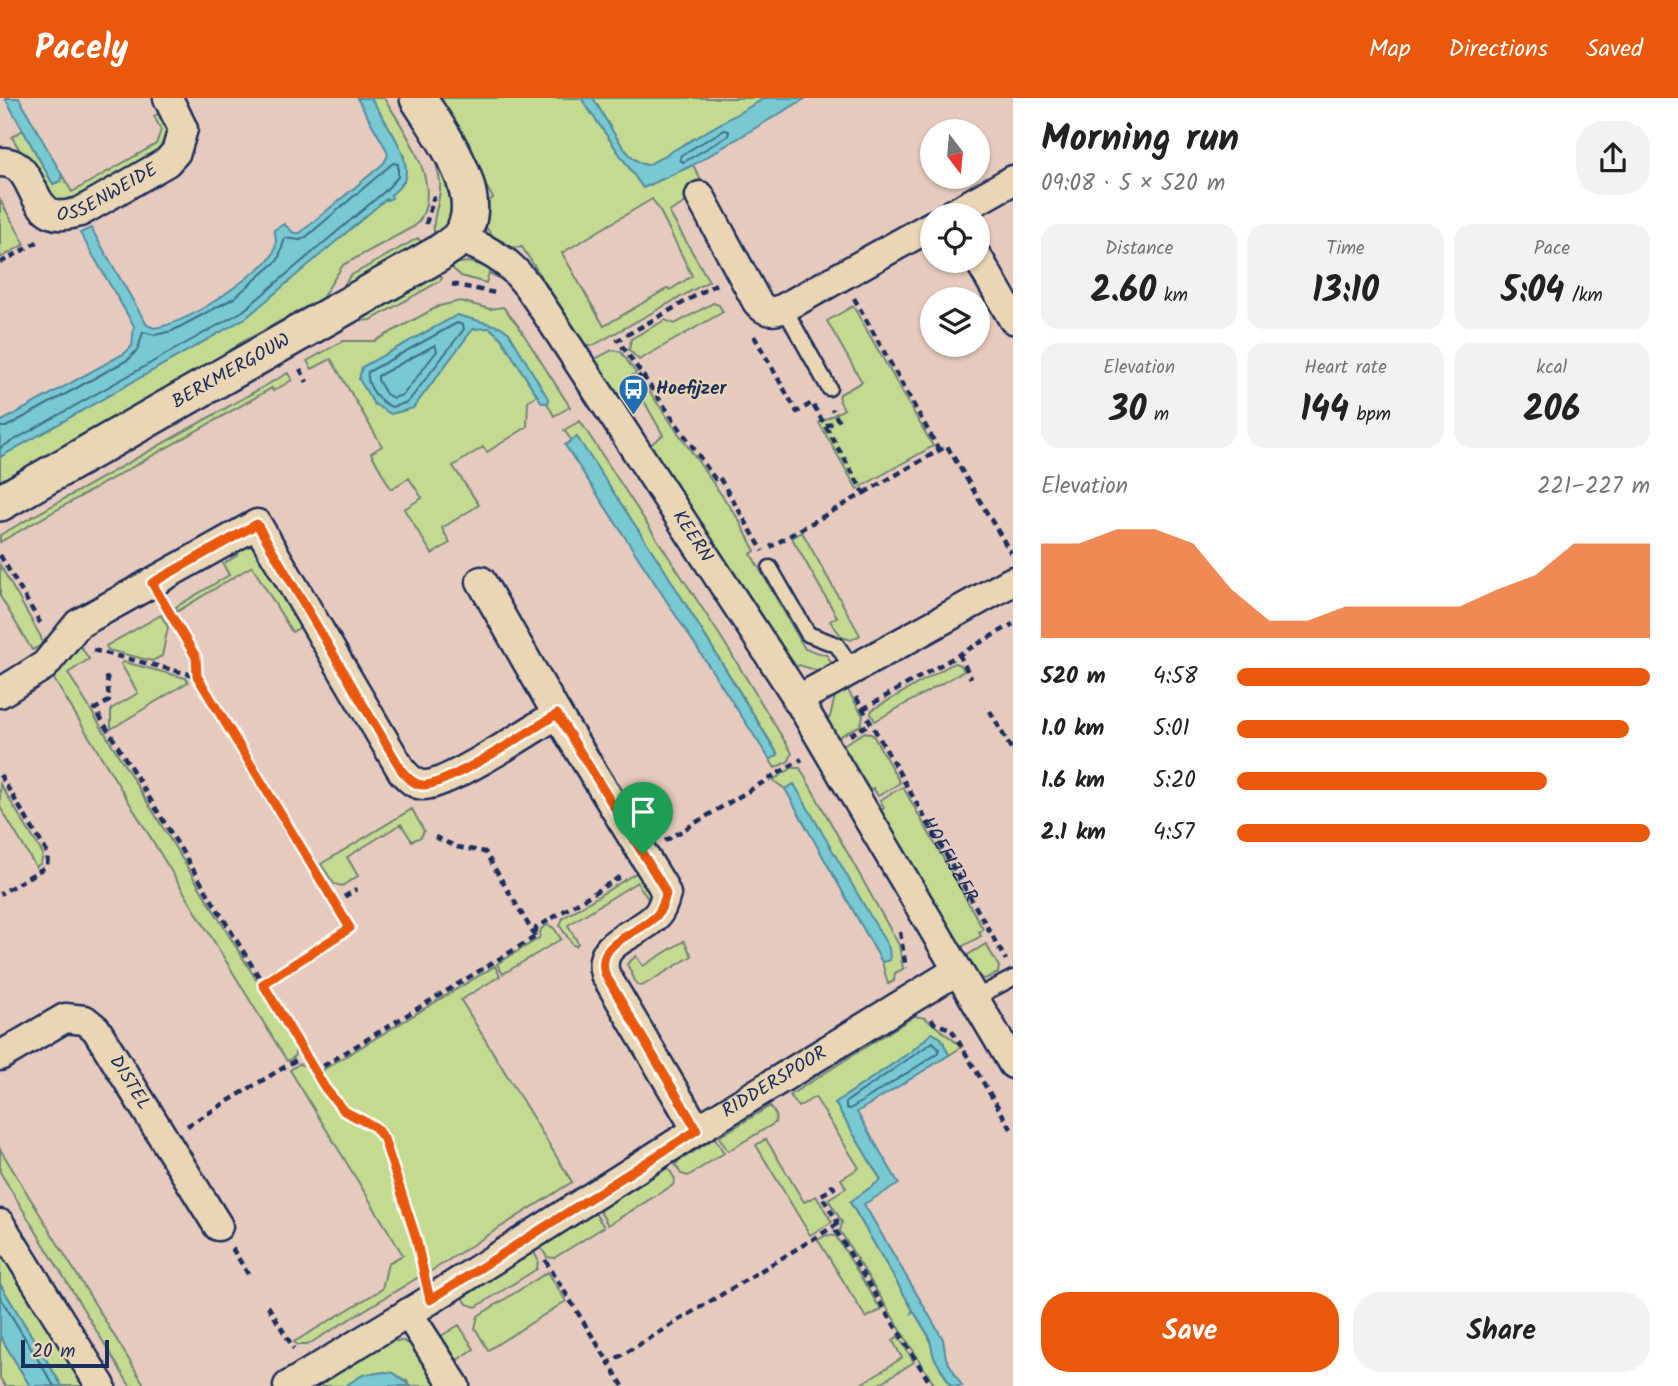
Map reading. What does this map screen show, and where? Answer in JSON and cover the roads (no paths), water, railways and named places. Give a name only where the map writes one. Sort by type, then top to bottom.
[{"type":"street","name":"OSSENWEIDE","points":[[0,162],[12,163],[21,169],[42,206],[52,214],[80,212],[167,162],[176,152],[183,129],[168,98]]},
{"type":"street","points":[[418,98],[464,174],[469,193],[466,223],[448,246]]},
{"type":"street","points":[[972,203],[1013,180]]},
{"type":"street","points":[[700,196],[763,309],[774,312],[920,232]]},
{"type":"street","name":"BERKMERGOUW","points":[[0,503],[448,246]]},
{"type":"street","name":"KEERN","points":[[448,246],[498,254],[522,277],[797,700],[1013,1064]]},
{"type":"street","points":[[987,273],[1013,318]]},
{"type":"street","points":[[0,693],[45,665],[78,624],[257,524],[402,771],[412,782],[420,785],[444,781],[557,714]]},
{"type":"street","points":[[481,581],[557,714],[666,894],[658,914],[610,947],[601,963],[697,1130]]},
{"type":"street","points":[[797,700],[1013,581]]},
{"type":"street","name":"RIDDERSPOOR","points":[[298,1380],[958,970]]},
{"type":"street","name":"DISTEL","points":[[2,1052],[65,1018],[85,1020],[96,1029],[218,1226]]},
{"type":"street","points":[[0,1224],[101,1386]]},
{"type":"street","points":[[419,1307],[455,1386]]},
{"type":"lane","points":[[784,308],[829,388]]},
{"type":"lane","points":[[770,568],[808,634],[837,645],[849,673]]},
{"type":"lane","points":[[975,998],[1013,978]]},
{"type":"water","points":[[5,98],[19,98],[62,175],[60,181],[53,184]]},
{"type":"water","points":[[357,98],[371,98],[395,137],[404,159],[405,178],[391,195],[392,198],[386,199],[247,317],[0,457],[0,422],[125,353],[132,346],[134,326],[80,233],[91,228],[147,325],[154,328],[184,318],[229,291],[268,261],[276,247],[274,230],[284,224],[294,233],[300,233],[384,163],[388,155],[386,149]]},
{"type":"water","points":[[581,98],[593,98],[624,148],[640,163],[648,165],[765,98],[806,98],[693,165],[643,188]]},
{"type":"water","points":[[457,315],[501,327],[509,333],[549,400],[548,403],[542,403],[501,338],[490,328],[473,329],[413,408],[391,414],[374,404],[359,379],[362,367]]},
{"type":"water","points":[[577,437],[664,569],[778,755],[770,760],[565,445]]},
{"type":"water","points":[[794,784],[889,948],[890,960],[882,962],[785,789]]},
{"type":"water","points":[[932,1033],[941,1038],[949,1055],[857,1112],[899,1184],[864,1204],[943,1339],[946,1358],[962,1386],[951,1386],[934,1357],[929,1336],[914,1312],[912,1313],[913,1310],[850,1202],[881,1180],[835,1103],[912,1051]]},
{"type":"water","points":[[0,1284],[62,1386],[30,1386],[0,1336]]},
{"type":"water","points":[[394,1373],[410,1386],[345,1386],[363,1375]]},
{"type":"place","name":"Hoefijzer","points":[[633,416]]}]
